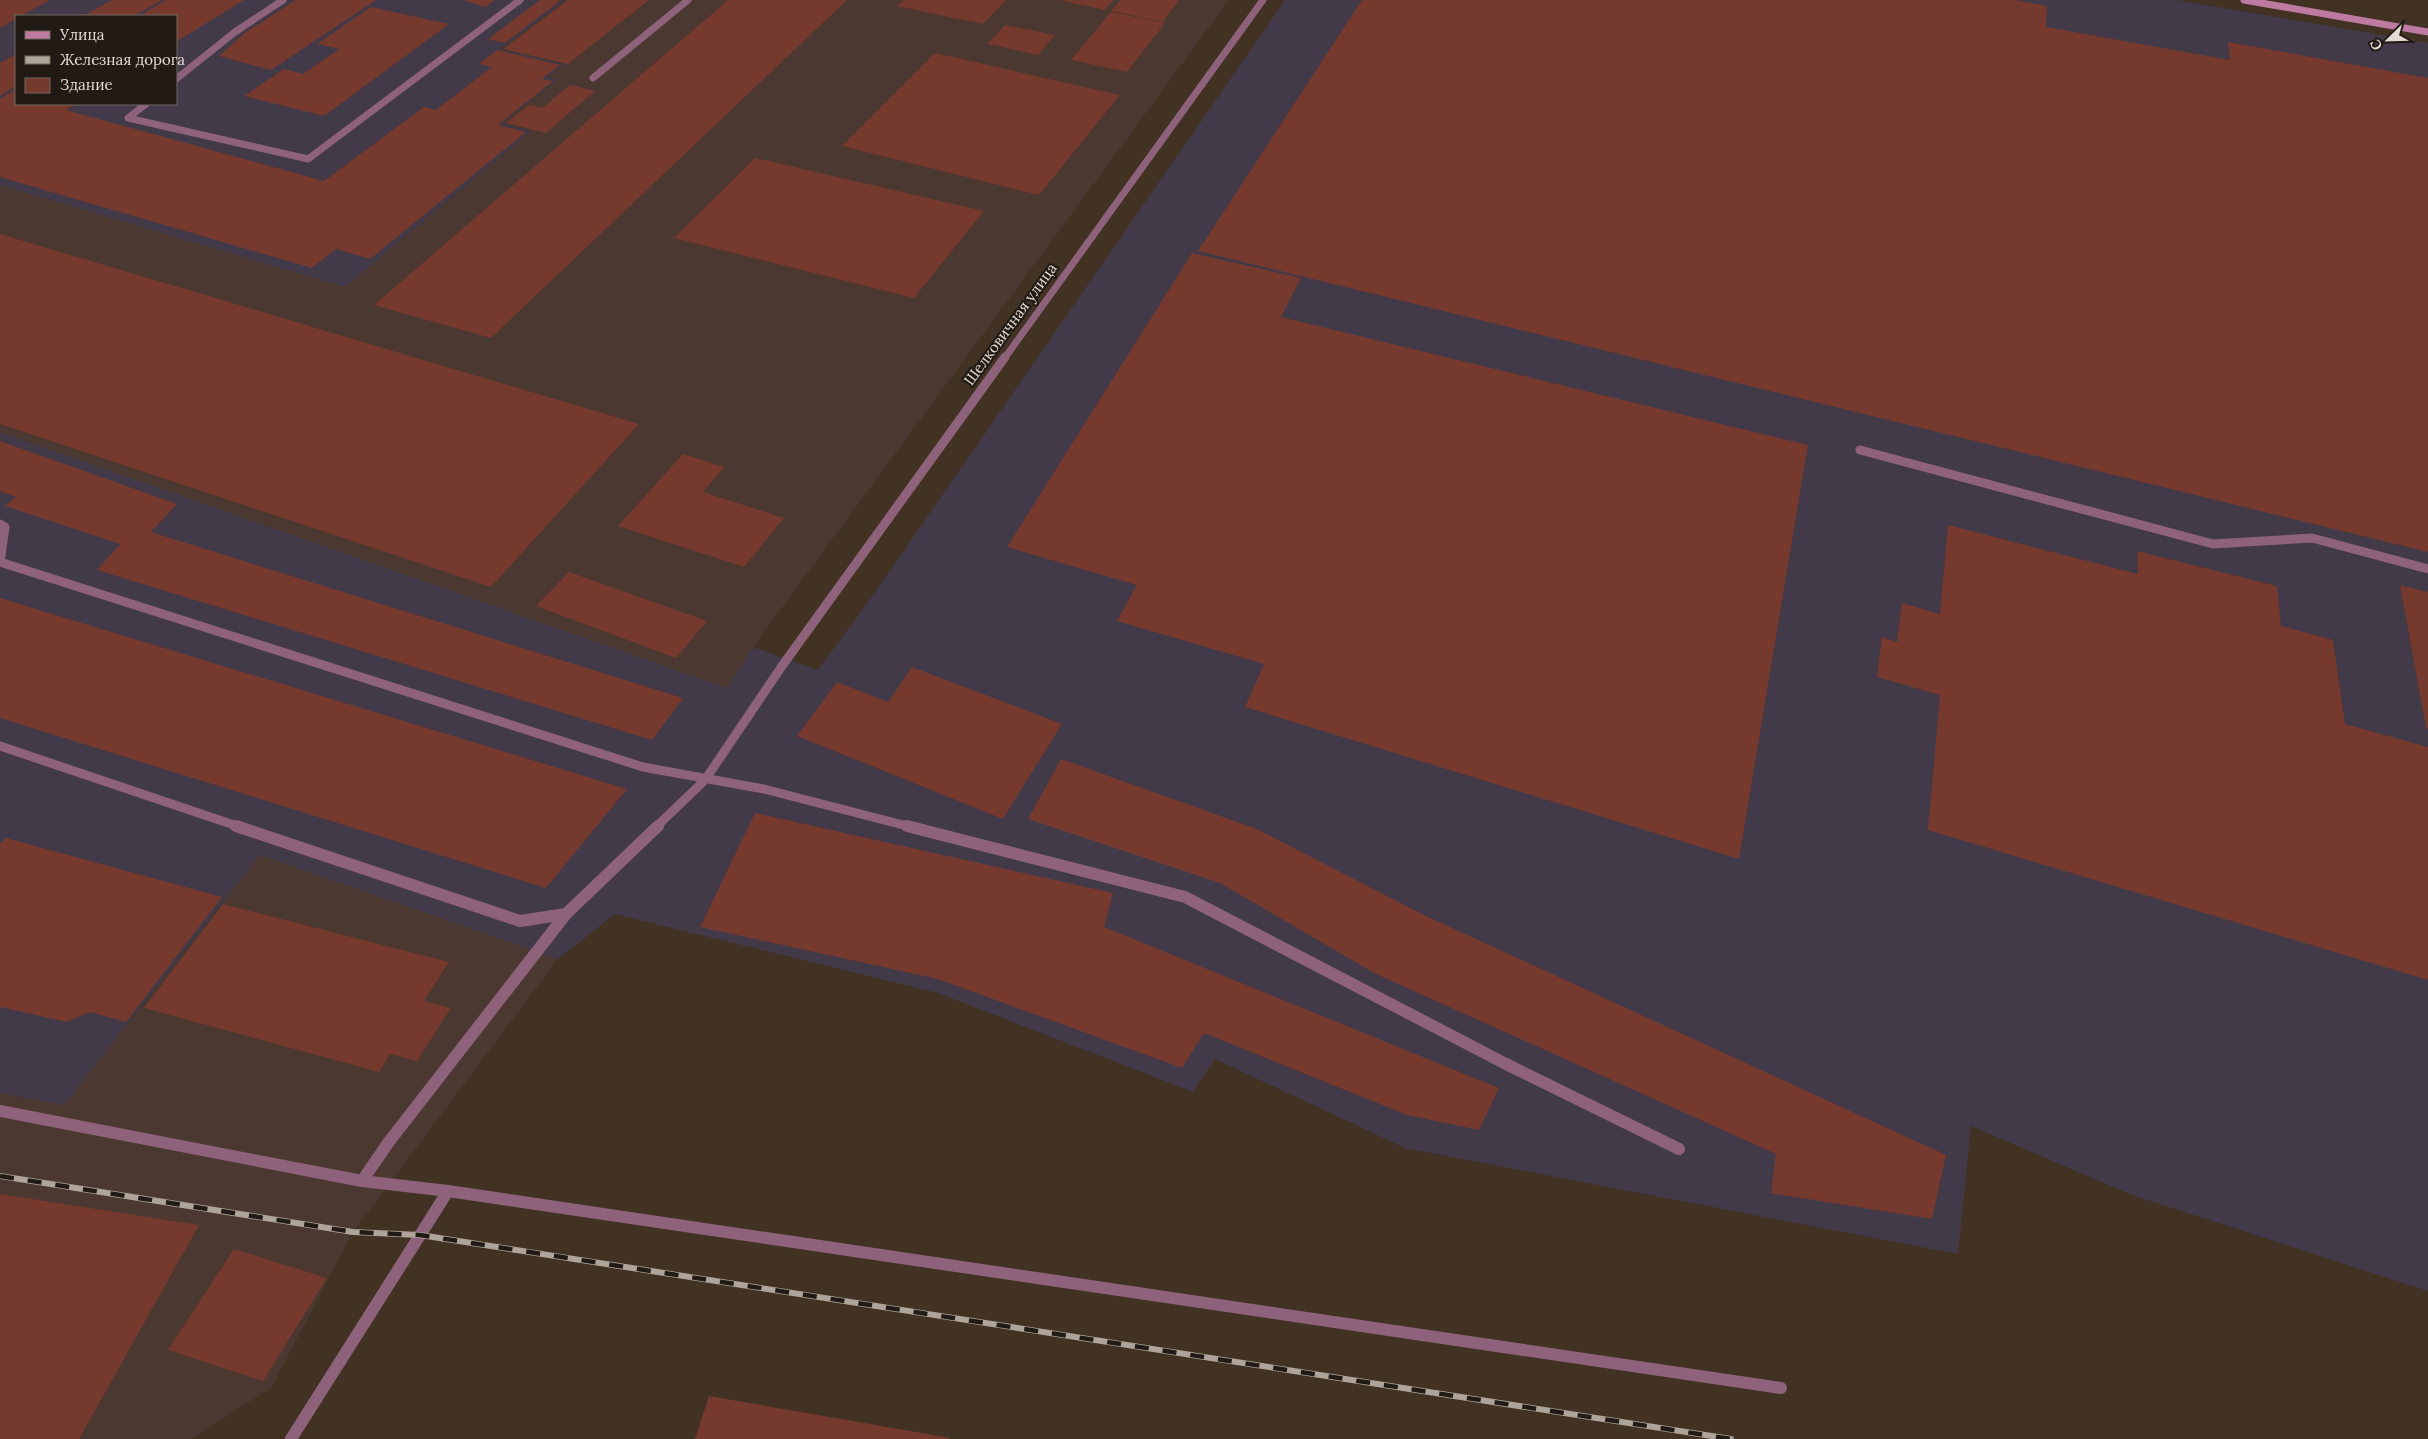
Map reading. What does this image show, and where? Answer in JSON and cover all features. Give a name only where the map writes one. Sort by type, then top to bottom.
[{"type":"main road","points":[[2244,0],[2428,32]]},
{"type":"street","points":[[178,77],[235,32],[283,0]]},
{"type":"street","points":[[145,105],[128,118],[308,159],[520,0]]},
{"type":"street","points":[[593,78],[688,0]]},
{"type":"street","name":"Шелковичная улица","points":[[362,1181],[388,1143],[566,914],[705,780],[782,666],[1263,0]]},
{"type":"street","points":[[1860,450],[2213,544],[2312,538],[2428,569]]},
{"type":"street","points":[[0,524],[5,527],[0,562],[643,767],[705,780],[764,789],[1185,897],[1506,1064],[1679,1149]]},
{"type":"street","points":[[0,746],[520,921],[566,914]]},
{"type":"street","points":[[0,1111],[362,1181],[448,1191],[1781,1388]]},
{"type":"street","points":[[291,1439],[448,1191]]},
{"type":"shaded area","points":[[0,0],[566,0],[501,49],[563,64],[548,77],[557,80],[502,123],[531,131],[345,287],[0,185]]},
{"type":"shaded area","points":[[566,0],[1229,0],[753,647],[727,688],[0,432],[0,185],[345,287],[530,131],[501,124],[556,80],[547,78],[501,49]]},
{"type":"shaded area","points":[[1285,0],[2177,0],[2428,43],[2428,1291],[2132,1195],[1971,1126],[1958,1254],[1405,1148],[1215,1059],[1193,1092],[938,993],[615,914],[558,959],[260,855],[64,1105],[0,1093],[0,432],[727,688],[753,647],[818,670],[871,598]]},
{"type":"shaded area","points":[[260,855],[558,959],[353,1232],[271,1388],[191,1439],[0,1439],[0,1093],[64,1105]]},
{"type":"building","points":[[0,0],[50,0],[23,15],[15,15],[15,20],[0,28]]},
{"type":"building","points":[[112,0],[162,0],[136,15],[85,15]]},
{"type":"building","points":[[166,0],[244,0],[178,41],[178,15],[141,15]]},
{"type":"building","points":[[296,0],[376,0],[271,70],[219,56],[246,32]]},
{"type":"building","points":[[463,0],[495,0],[485,7]]},
{"type":"building","points":[[540,0],[561,0],[505,43],[488,39]]},
{"type":"building","points":[[568,0],[649,0],[568,64],[503,49]]},
{"type":"building","points":[[728,0],[847,0],[491,338],[374,305]]},
{"type":"building","points":[[904,0],[1006,0],[983,24],[897,6]]},
{"type":"building","points":[[1059,0],[1114,0],[1105,10]]},
{"type":"building","points":[[1121,0],[1179,0],[1163,22],[1111,11]]},
{"type":"building","points":[[1362,0],[2015,0],[2047,6],[2046,27],[2230,60],[2228,42],[2428,78],[2428,552],[1198,251]]},
{"type":"building","points":[[371,7],[449,24],[324,116],[244,96],[284,69],[303,74],[339,49],[317,44]]},
{"type":"building","points":[[1111,12],[1165,23],[1127,72],[1071,60]]},
{"type":"building","points":[[1005,25],[1055,35],[1038,55],[988,44]]},
{"type":"building","points":[[497,50],[560,65],[542,79],[553,81],[498,125],[526,132],[370,259],[336,249],[312,268],[0,177],[0,99],[15,90],[15,105],[75,105],[66,110],[324,181],[424,107],[436,110],[492,67],[479,64]]},
{"type":"building","points":[[935,53],[1120,95],[1039,195],[842,146]]},
{"type":"building","points":[[15,55],[15,87],[0,96],[0,63]]},
{"type":"building","points":[[570,85],[595,91],[546,133],[506,123],[529,105],[542,108]]},
{"type":"building","points":[[755,158],[984,211],[914,298],[674,238]]},
{"type":"building","points":[[0,234],[639,424],[491,587],[0,424]]},
{"type":"building","points":[[1192,253],[1301,278],[1281,317],[1808,445],[1739,859],[1245,707],[1264,664],[1117,621],[1137,585],[1007,547]]},
{"type":"building","points":[[0,441],[177,504],[151,532],[683,698],[652,740],[97,570],[120,544],[5,506],[16,497],[0,491]]},
{"type":"building","points":[[683,454],[724,467],[703,492],[784,518],[744,567],[618,526]]},
{"type":"building","points":[[1948,525],[2138,574],[2137,551],[2277,586],[2281,626],[2333,640],[2345,724],[2428,747],[2428,980],[1928,830],[1940,695],[1877,677],[1882,637],[1897,642],[1902,603],[1940,614]]},
{"type":"building","points":[[569,572],[707,621],[676,658],[536,606]]},
{"type":"building","points":[[2400,585],[2428,592],[2428,729],[2426,728]]},
{"type":"building","points":[[0,598],[627,789],[546,888],[0,718]]},
{"type":"building","points":[[912,667],[1062,724],[1003,819],[797,736],[837,682],[888,702]]},
{"type":"building","points":[[1061,759],[1257,829],[1424,915],[1946,1155],[1932,1219],[1771,1193],[1776,1154],[1376,974],[1220,883],[1028,819]]},
{"type":"building","points":[[755,813],[1113,893],[1104,927],[1499,1088],[1479,1130],[1407,1115],[1204,1033],[1182,1068],[938,979],[700,927]]},
{"type":"building","points":[[6,838],[222,897],[126,1022],[90,1012],[67,1022],[0,1007],[0,844]]},
{"type":"building","points":[[223,904],[449,962],[424,1001],[451,1008],[417,1061],[390,1054],[379,1072],[144,1008]]},
{"type":"building","points":[[0,1194],[199,1225],[79,1439],[0,1439]]},
{"type":"building","points":[[234,1249],[327,1278],[263,1381],[168,1350]]},
{"type":"building","points":[[709,1396],[950,1438],[950,1439],[695,1439]]},
{"type":"railway","points":[[0,1176],[353,1232],[420,1235],[1731,1439]]}]
